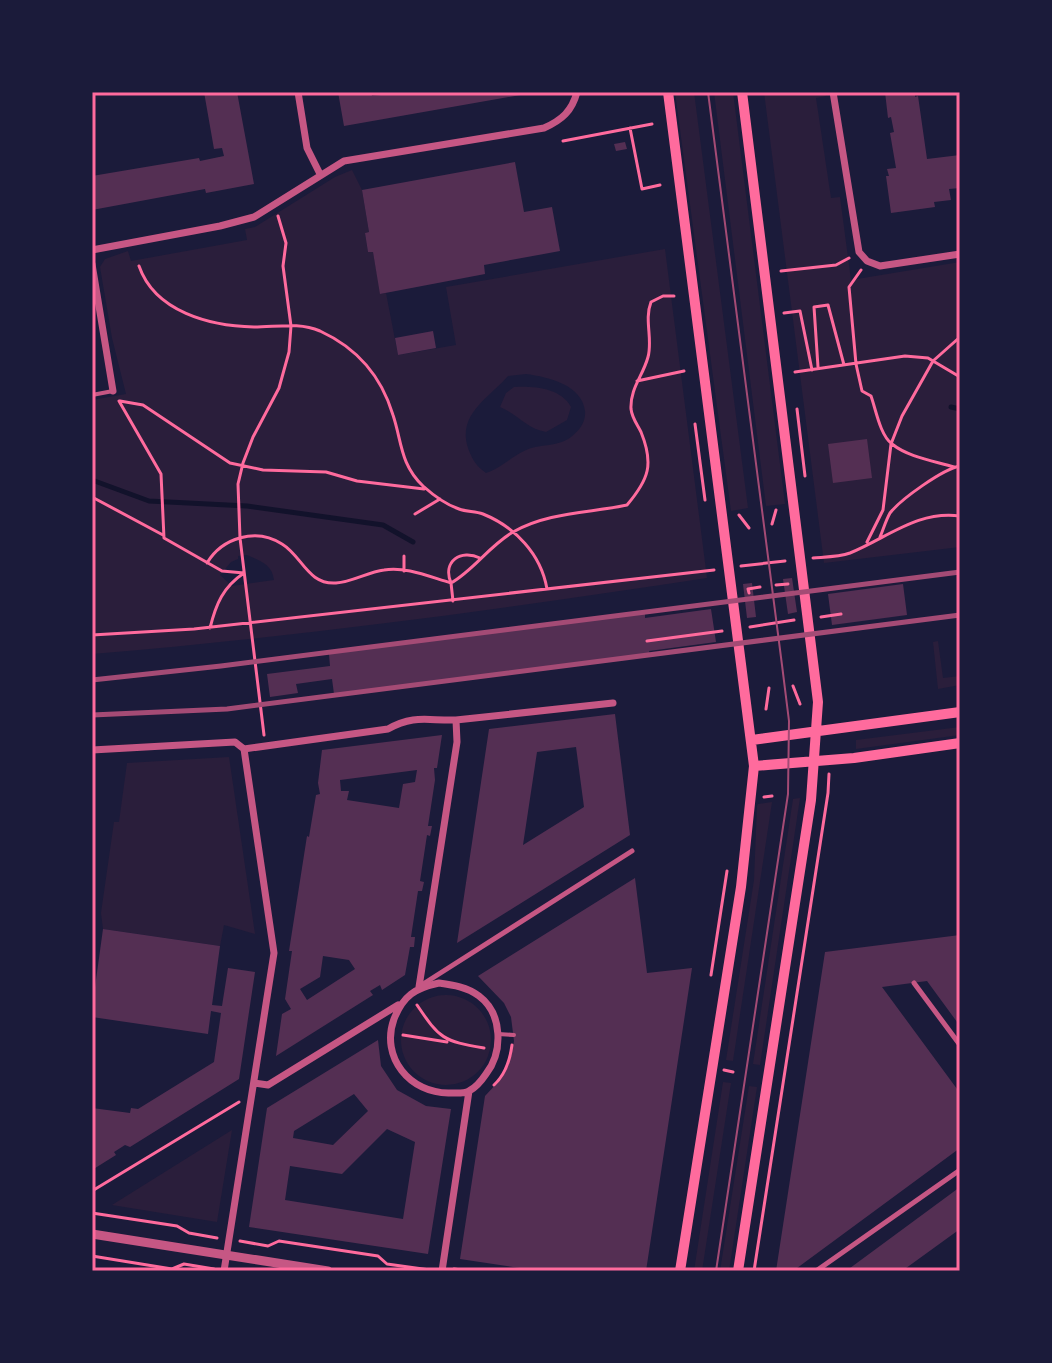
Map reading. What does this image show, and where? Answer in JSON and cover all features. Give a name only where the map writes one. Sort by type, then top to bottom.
[{"type":"main road","points":[[668,92],[754,766],[741,887],[680,1271]]},
{"type":"main road","points":[[738,1271],[816,761],[818,702],[742,92]]},
{"type":"main road","points":[[752,740],[960,712]]},
{"type":"main road","points":[[754,766],[960,743]]},
{"type":"street","points":[[298,92],[307,148],[320,174]]},
{"type":"street","points":[[92,250],[254,217],[344,161],[544,128],[560,121],[574,103],[577,92]]},
{"type":"street","points":[[833,92],[859,252],[867,261],[880,266],[960,254]]},
{"type":"street","points":[[92,264],[113,391]]},
{"type":"street","points":[[244,749],[388,729],[401,721],[433,717],[456,720],[613,703]]},
{"type":"street","points":[[419,987],[457,742],[456,720]]},
{"type":"street","points":[[92,750],[235,742],[244,749],[274,953],[224,1271]]},
{"type":"street","points":[[254,1083],[268,1085],[400,1003],[419,987],[632,851]]},
{"type":"street","points":[[419,987],[439,983],[460,986],[479,996],[492,1013],[498,1034],[497,1050],[490,1070],[469,1091],[442,1271]]},
{"type":"street","points":[[914,983],[960,1045]]},
{"type":"street","points":[[400,1003],[389,1033],[390,1049],[406,1077],[434,1091],[469,1091]]},
{"type":"street","points":[[816,1271],[960,1170]]},
{"type":"street","points":[[92,1234],[328,1271]]},
{"type":"lane","points":[[92,395],[113,391]]},
{"type":"lane","points":[[498,1034],[513,1035]]},
{"type":"path","points":[[563,141],[652,124]]},
{"type":"path","points":[[630,128],[642,189],[660,185]]},
{"type":"path","points":[[264,729],[239,536],[238,484],[243,463],[279,388],[289,352],[291,326],[283,266],[286,243],[274,205]]},
{"type":"path","points":[[867,261],[849,287],[856,364],[862,391],[871,396],[891,444],[918,457],[954,467]]},
{"type":"path","points":[[781,271],[836,265]]},
{"type":"path","points":[[139,266],[144,282],[156,296],[173,307],[203,319],[229,326],[304,325],[345,343],[362,357],[379,381],[393,415],[400,451],[422,486],[459,509],[479,513],[514,531],[541,566],[547,589]]},
{"type":"path","points":[[207,563],[221,544],[239,536],[261,537],[284,545],[317,579],[335,583],[388,569],[451,583],[514,531],[570,514],[627,505],[640,491],[648,475],[648,454],[631,415],[631,398],[636,381],[649,355],[647,311],[651,302],[663,296],[674,296]]},
{"type":"path","points":[[818,369],[814,307],[828,305],[844,365]]},
{"type":"path","points":[[783,313],[800,311],[812,370]]},
{"type":"path","points":[[866,545],[883,510],[891,444],[902,416],[933,361],[960,337]]},
{"type":"path","points":[[795,372],[905,356],[933,361],[960,377]]},
{"type":"path","points":[[636,381],[684,371]]},
{"type":"path","points":[[113,391],[161,474],[163,535]]},
{"type":"path","points":[[119,401],[143,405],[230,463],[263,470],[326,472],[357,481],[427,489]]},
{"type":"path","points":[[880,537],[890,513],[922,487],[960,466]]},
{"type":"path","points":[[92,497],[222,571],[244,573]]},
{"type":"path","points":[[415,514],[440,499]]},
{"type":"path","points":[[884,503],[897,507]]},
{"type":"path","points":[[772,524],[776,510]]},
{"type":"path","points":[[800,560],[847,554],[920,518],[945,514],[960,516]]},
{"type":"path","points":[[739,515],[749,528]]},
{"type":"path","points":[[453,601],[447,574],[450,562],[459,555],[470,554],[480,558]]},
{"type":"path","points":[[404,556],[404,571]]},
{"type":"path","points":[[738,567],[785,561]]},
{"type":"path","points":[[92,635],[210,628],[723,569]]},
{"type":"path","points":[[210,628],[221,595],[229,584],[244,573]]},
{"type":"path","points":[[776,585],[788,584],[789,588]]},
{"type":"path","points":[[749,593],[748,589],[760,587]]},
{"type":"path","points":[[793,686],[800,704]]},
{"type":"path","points":[[766,709],[769,688]]},
{"type":"path","points":[[791,706],[806,704]]},
{"type":"path","points":[[757,710],[773,708]]},
{"type":"path","points":[[754,1271],[828,793]]},
{"type":"path","points":[[711,978],[727,869]]},
{"type":"path","points":[[410,994],[435,1030],[451,1042]]},
{"type":"path","points":[[389,1033],[497,1050]]},
{"type":"path","points":[[491,1088],[500,1079],[511,1057],[513,1035]]},
{"type":"path","points":[[724,1070],[733,1072]]},
{"type":"path","points":[[92,1191],[240,1102],[251,1103]]},
{"type":"path","points":[[92,1213],[177,1226],[189,1233],[202,1235]]},
{"type":"path","points":[[260,1245],[290,1242],[378,1256],[387,1264],[408,1268]]},
{"type":"path","points":[[92,1256],[172,1269],[184,1264],[197,1266]]},
{"type":"shaded area","points":[[675,92],[694,92],[748,508],[731,511]]},
{"type":"shaded area","points":[[714,92],[733,92],[785,504],[766,506]]},
{"type":"shaded area","points":[[764,92],[825,92],[826,96],[816,98],[831,198],[840,197],[851,280],[960,262],[960,547],[824,563]]},
{"type":"shaded area","points":[[352,170],[362,190],[369,232],[365,233],[368,252],[373,252],[381,294],[386,293],[398,355],[456,345],[446,287],[665,249],[707,578],[400,621],[92,654],[92,400],[126,394],[112,338],[100,267],[105,259],[128,251],[131,261],[247,240],[245,229],[255,227],[335,177]],"holes":[[[526,374],[554,380],[571,389],[583,402],[583,422],[571,437],[530,449],[486,473],[470,452],[466,436],[471,416],[508,376]],[[247,555],[268,567],[274,580],[232,586],[220,575],[238,556]]]},
{"type":"shaded area","points":[[514,387],[538,388],[561,396],[571,407],[567,420],[546,432],[528,425],[500,407],[506,393]]},
{"type":"shaded area","points":[[938,641],[943,678],[960,676],[960,685],[938,689],[933,642]]},
{"type":"shaded area","points":[[960,727],[960,735],[856,749],[856,740]]},
{"type":"shaded area","points":[[229,757],[255,934],[224,925],[220,946],[103,929],[101,913],[114,822],[119,822],[127,763]]},
{"type":"shaded area","points":[[800,798],[760,1065],[753,1064],[793,799]]},
{"type":"shaded area","points":[[772,802],[733,1061],[726,1060],[754,880],[757,806]]},
{"type":"shaded area","points":[[446,995],[463,998],[478,1008],[488,1023],[491,1040],[488,1057],[478,1072],[463,1082],[446,1085],[429,1082],[414,1072],[404,1057],[401,1040],[404,1023],[414,1008],[429,998]]},
{"type":"shaded area","points":[[723,1082],[731,1083],[702,1271],[694,1271]]},
{"type":"shaded area","points":[[749,1086],[757,1087],[729,1271],[720,1271]]},
{"type":"shaded area","points":[[232,1130],[217,1222],[112,1205]]},
{"type":"building","points":[[204,92],[237,92],[254,184],[206,193],[205,189],[92,210],[92,176],[224,156],[222,148],[214,149]]},
{"type":"building","points":[[338,92],[371,92],[372,96],[381,95],[381,92],[526,94],[344,126]]},
{"type":"building","points":[[885,92],[915,92],[915,97],[918,96],[927,159],[960,155],[960,188],[949,189],[951,200],[934,202],[935,207],[891,213],[886,176],[889,176],[887,169],[896,168],[890,133],[894,132],[891,117],[888,118]]},
{"type":"building","points":[[625,142],[627,149],[616,151],[614,144]]},
{"type":"building","points":[[515,162],[524,212],[552,207],[560,251],[484,265],[485,274],[380,294],[373,252],[368,252],[365,233],[369,232],[362,190]]},
{"type":"building","points":[[433,331],[436,348],[398,355],[395,338]]},
{"type":"building","points":[[867,439],[872,478],[833,483],[828,444]]},
{"type":"building","points":[[792,578],[797,612],[788,614],[783,579]]},
{"type":"building","points":[[752,583],[756,617],[747,618],[743,584]]},
{"type":"building","points":[[903,584],[907,615],[832,625],[828,594]]},
{"type":"building","points":[[711,609],[716,642],[649,651],[650,654],[334,694],[332,679],[296,684],[298,693],[270,697],[267,674],[330,666],[329,654],[645,613],[645,618]]},
{"type":"building","points":[[615,714],[630,835],[457,943],[489,729]],"holes":[[[576,747],[584,807],[523,845],[537,752]]]},
{"type":"building","points":[[442,735],[437,768],[434,768],[428,826],[432,826],[430,836],[427,835],[420,881],[424,882],[422,891],[418,891],[411,937],[415,937],[414,947],[410,947],[405,975],[382,990],[380,985],[370,991],[373,995],[276,1056],[282,1014],[291,1009],[285,999],[292,951],[289,951],[307,836],[316,795],[320,794],[318,783],[322,750]],"holes":[[[417,770],[415,782],[403,784],[399,808],[347,800],[349,791],[341,791],[340,780]],[[323,956],[349,960],[355,969],[307,1000],[300,989],[320,977]]]},
{"type":"building","points":[[635,878],[647,973],[692,968],[646,1271],[539,1271],[460,1259],[485,1096],[498,1082],[511,1056],[514,1041],[511,1017],[504,1003],[478,976]]},
{"type":"building","points":[[103,929],[220,946],[212,1005],[222,1006],[228,968],[255,972],[239,1079],[130,1147],[125,1145],[114,1152],[116,1155],[92,1170],[92,1108],[130,1113],[131,1108],[138,1109],[214,1062],[221,1013],[211,1011],[208,1034],[92,1017],[92,987],[95,987]]},
{"type":"building","points":[[960,935],[960,1026],[927,981],[882,987],[960,1093],[960,1148],[793,1271],[776,1271],[825,952]]},
{"type":"building","points":[[378,1040],[381,1066],[397,1090],[426,1106],[451,1109],[428,1254],[249,1227],[267,1108]],"holes":[[[354,1094],[368,1111],[333,1145],[293,1138],[294,1131]],[[387,1129],[415,1142],[403,1219],[285,1200],[290,1166],[342,1174]]]},
{"type":"building","points":[[960,1187],[960,1229],[902,1271],[846,1271]]},
{"type":"waterway","points":[[951,407],[960,409]]},
{"type":"waterway","points":[[92,480],[149,501],[247,506],[383,525],[413,542]]},
{"type":"tram line","points":[[708,92],[789,721],[788,794],[716,1271]]},
{"type":"railway","points":[[92,680],[960,572]]},
{"type":"railway","points":[[92,715],[227,709],[960,615]]}]
